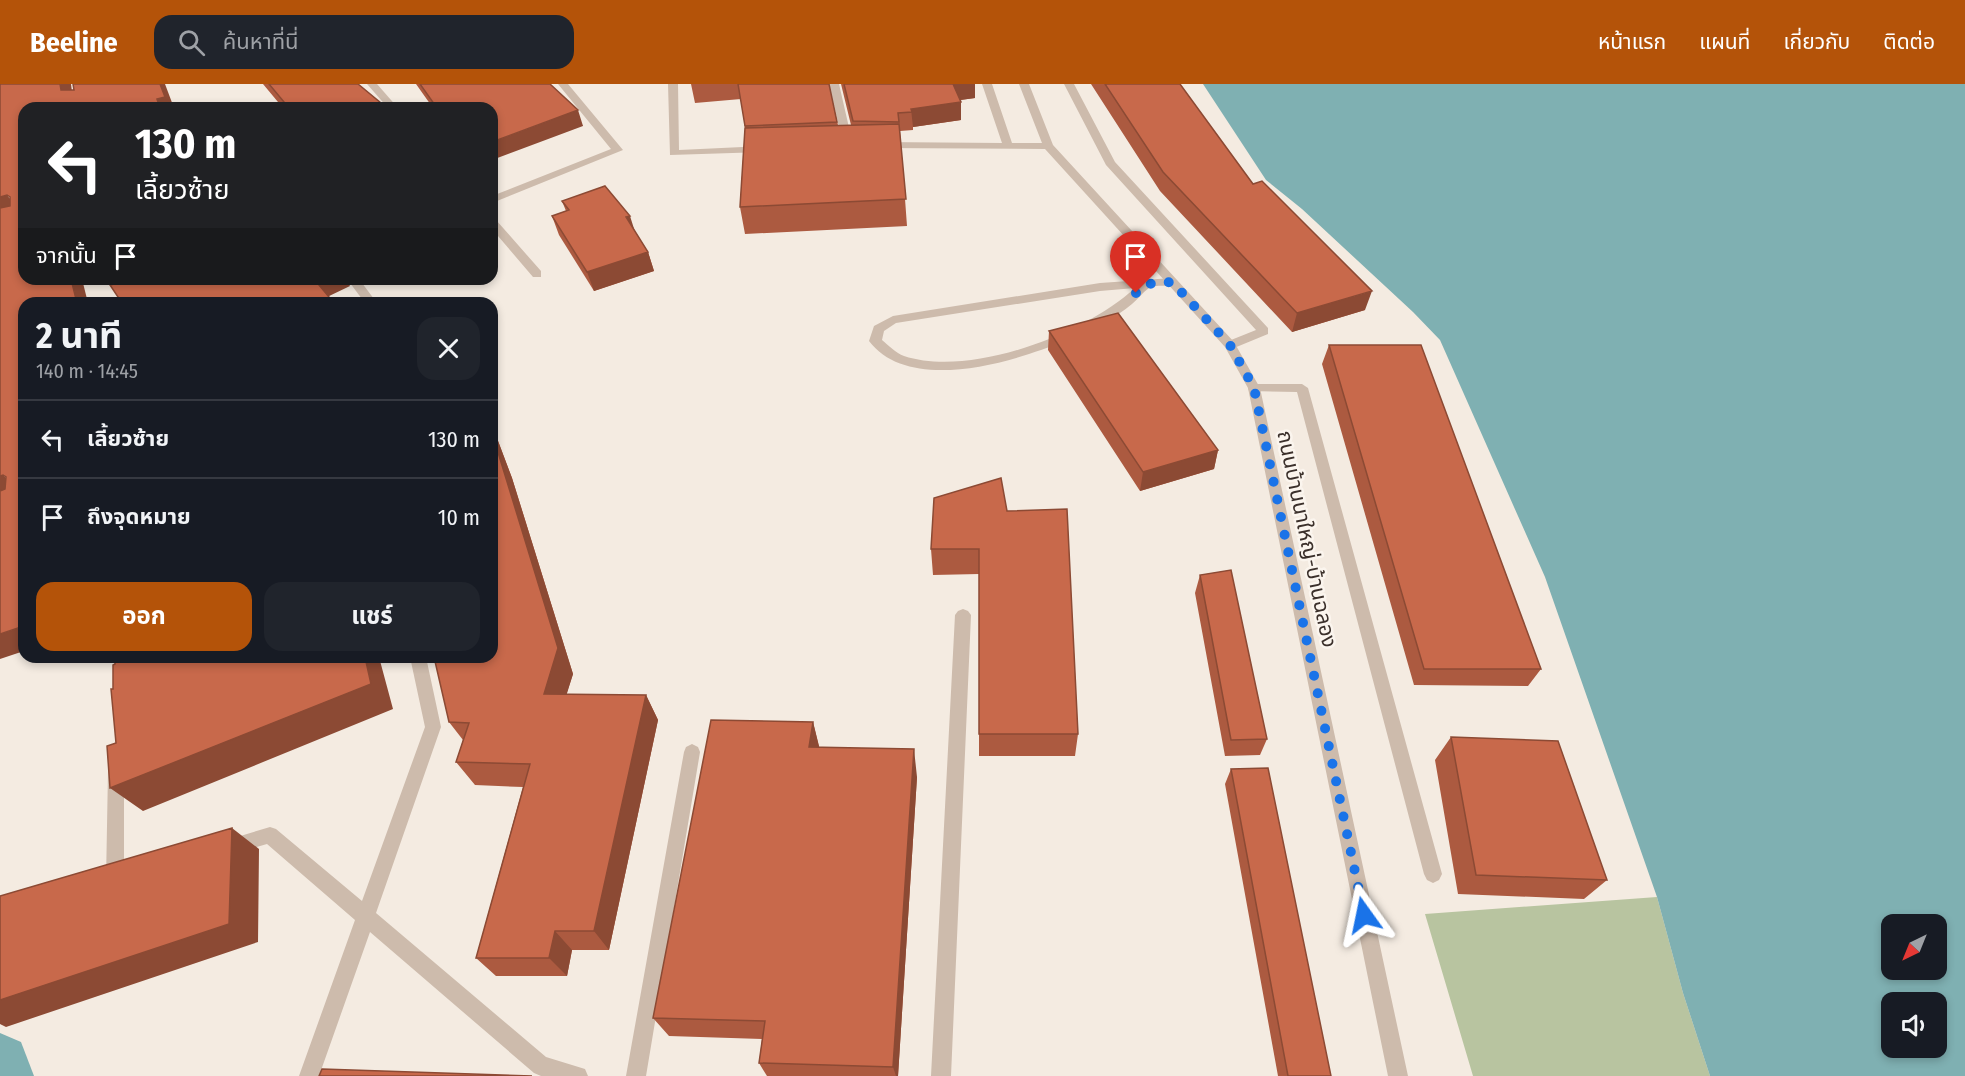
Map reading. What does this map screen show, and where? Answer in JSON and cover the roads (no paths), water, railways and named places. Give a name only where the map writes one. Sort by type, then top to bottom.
[{"type":"street","points":[[372,84],[388,102]]},
{"type":"street","points":[[498,198],[618,150],[563,84]]},
{"type":"street","points":[[673,84],[674,153],[778,148]]},
{"type":"street","points":[[834,84],[853,145],[1048,146]]},
{"type":"street","points":[[987,84],[1008,146]]},
{"type":"street","name":"ถนนบ้านนาใหญ่-บ้านฉลอง","points":[[1024,84],[1048,146],[1230,345],[1254,388],[1398,1076]]},
{"type":"street","points":[[1069,84],[1110,162],[1264,331],[1230,345]]},
{"type":"street","points":[[498,229],[537,273]]},
{"type":"street","points":[[1147,284],[1126,303],[1079,330],[996,360],[929,368],[902,361],[885,353],[875,341],[878,329],[893,320],[1100,287],[1172,282]]},
{"type":"street","points":[[1254,388],[1302,388],[1434,874]]},
{"type":"street","points":[[941,1076],[963,615]]},
{"type":"street","points":[[309,1076],[433,727],[419,663]]},
{"type":"street","points":[[115,881],[116,751]]},
{"type":"street","points":[[636,1076],[692,752]]},
{"type":"street","points":[[215,851],[270,835],[541,1066],[578,1076]]},
{"type":"street","points":[[92,888],[137,874]]},
{"type":"water","points":[[1203,84],[1965,84],[1965,1076],[1710,1076],[1683,993],[1657,897],[1545,577],[1440,340],[1302,209],[1266,180]]},
{"type":"waterway","points":[[0,1063],[4,1076]]}]
